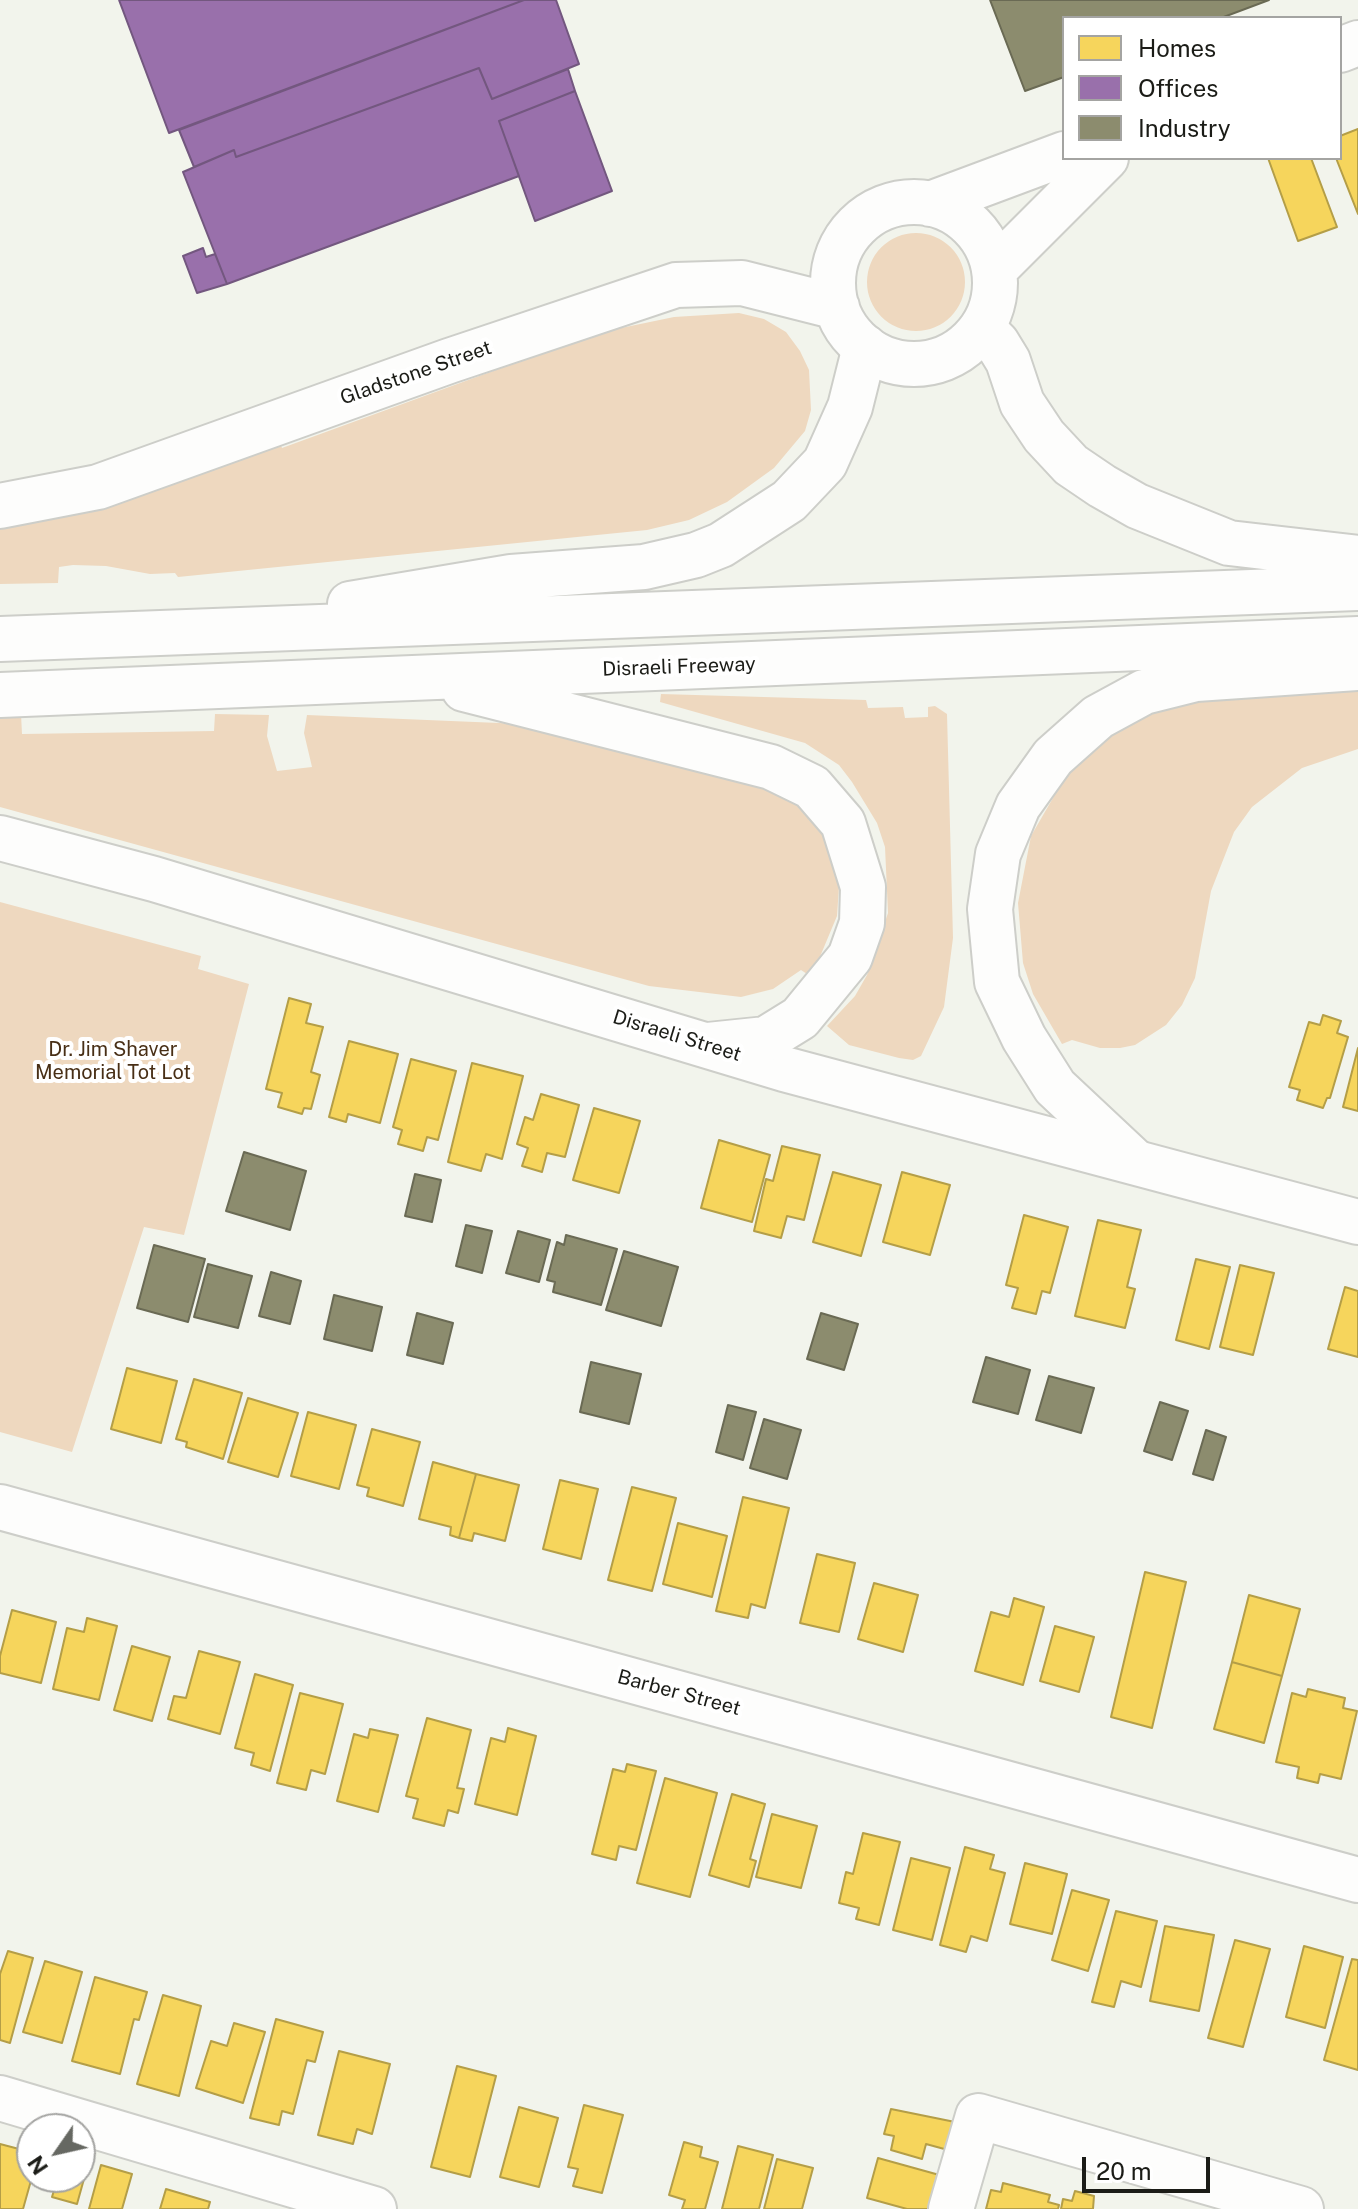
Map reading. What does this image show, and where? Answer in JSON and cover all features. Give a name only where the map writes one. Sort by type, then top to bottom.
[{"type":"main road","points":[[930,204],[1062,155]]},
{"type":"main road","points":[[994,270],[1104,160]]},
{"type":"main road","points":[[893,204],[930,204],[949,210],[979,234],[994,270],[993,300],[982,328],[954,353],[927,362],[899,362],[865,347],[853,336],[837,307],[833,289],[839,252],[861,222],[893,204]]},
{"type":"main road","name":"Gladstone Street","points":[[0,506],[98,487],[449,361],[676,285],[742,283],[837,307]]},
{"type":"main road","points":[[982,328],[997,343],[1008,361],[1022,403],[1044,436],[1071,465],[1102,486],[1137,506],[1229,543],[1357,578]]},
{"type":"main road","points":[[176,634],[511,577],[644,567],[696,555],[721,545],[789,501],[825,463],[850,407],[865,347]]},
{"type":"main road","points":[[0,639],[176,634],[1357,578]]},
{"type":"main road","points":[[1134,1161],[1055,1087],[1024,1038],[997,982],[990,909],[998,854],[1018,806],[1053,757],[1098,717],[1144,692],[1196,679],[1349,655]]},
{"type":"main road","name":"Disraeli Freeway","points":[[15,696],[419,678],[1349,655]]},
{"type":"main road","points":[[419,678],[771,767],[812,787],[843,823],[863,887],[862,923],[850,957],[800,1018],[766,1039],[708,1045]]},
{"type":"main road","name":"Disraeli Street","points":[[0,838],[154,879],[784,1069],[1358,1222]]},
{"type":"main road","name":"Barber Street","points":[[0,1507],[1358,1880]]},
{"type":"main road","points":[[0,2098],[374,2209]]},
{"type":"main road","points":[[951,2209],[978,2116],[1301,2209]]},
{"type":"green space","points":[[916,233],[935,237],[951,247],[961,263],[965,282],[961,301],[951,317],[935,327],[916,331],[897,327],[881,317],[871,301],[867,282],[871,263],[881,247],[897,237]]},
{"type":"green space","points":[[739,313],[764,319],[786,332],[809,370],[811,410],[805,431],[774,468],[727,502],[689,520],[647,530],[178,577],[175,573],[150,574],[106,566],[73,565],[59,567],[58,583],[0,584],[0,521],[276,432],[282,448],[597,333],[674,317]]},
{"type":"green space","points":[[1358,686],[1358,749],[1302,768],[1252,807],[1234,832],[1211,891],[1195,978],[1182,1005],[1166,1025],[1135,1045],[1120,1048],[1100,1048],[1072,1040],[1062,1044],[1033,994],[1023,963],[1018,903],[1031,836],[1068,772],[1126,723],[1153,710],[1198,697]]},
{"type":"green space","points":[[661,694],[866,700],[868,708],[903,707],[905,718],[928,717],[928,707],[935,706],[947,714],[953,938],[944,1007],[921,1056],[913,1060],[899,1058],[849,1045],[827,1026],[855,996],[867,975],[888,913],[885,847],[877,823],[852,782],[839,765],[805,743],[660,702]]},
{"type":"green space","points":[[0,714],[21,714],[22,734],[214,731],[215,714],[269,715],[267,736],[277,771],[312,767],[304,733],[307,715],[523,724],[793,795],[822,827],[834,855],[839,887],[837,916],[819,959],[807,974],[801,970],[773,989],[741,997],[649,986],[0,807]]},
{"type":"green space","name":"Dr. Jim Shaver Memorial Tot Lot","points":[[0,902],[201,956],[198,969],[249,984],[184,1235],[144,1227],[72,1452],[0,1432]]},
{"type":"building: Homes","points":[[1358,129],[1358,214],[1337,160],[1342,160],[1342,135]]},
{"type":"building: Homes","points":[[1269,160],[1312,160],[1337,227],[1298,241]]},
{"type":"building: Homes","points":[[289,998],[311,1004],[306,1023],[323,1027],[311,1072],[320,1075],[311,1109],[304,1108],[302,1114],[278,1107],[282,1093],[266,1089]]},
{"type":"building: Homes","points":[[1323,1015],[1341,1021],[1337,1033],[1348,1037],[1330,1098],[1327,1098],[1323,1108],[1297,1100],[1300,1090],[1289,1087],[1309,1022],[1320,1025]]},
{"type":"building: Homes","points":[[349,1041],[398,1054],[380,1123],[348,1114],[346,1122],[329,1117]]},
{"type":"building: Homes","points":[[1358,1048],[1358,1111],[1343,1107]]},
{"type":"building: Homes","points":[[411,1059],[456,1071],[438,1140],[427,1137],[423,1151],[398,1144],[402,1130],[393,1127]]},
{"type":"building: Homes","points":[[472,1063],[523,1076],[502,1159],[486,1154],[481,1171],[448,1162]]},
{"type":"building: Homes","points":[[541,1094],[579,1105],[565,1157],[547,1153],[542,1172],[522,1166],[528,1148],[517,1144],[525,1117],[533,1120]]},
{"type":"building: Homes","points":[[594,1108],[640,1121],[619,1193],[573,1180]]},
{"type":"building: Homes","points":[[719,1140],[770,1155],[752,1222],[701,1208]]},
{"type":"building: Homes","points":[[782,1146],[820,1155],[804,1220],[787,1216],[781,1238],[754,1231],[766,1179],[773,1181]]},
{"type":"building: Homes","points":[[833,1172],[881,1185],[861,1256],[813,1242]]},
{"type":"building: Homes","points":[[902,1172],[950,1185],[930,1255],[883,1242]]},
{"type":"building: Homes","points":[[1024,1215],[1068,1227],[1050,1293],[1042,1291],[1036,1314],[1012,1308],[1018,1288],[1006,1285]]},
{"type":"building: Homes","points":[[1098,1220],[1141,1230],[1127,1287],[1135,1289],[1125,1328],[1075,1316]]},
{"type":"building: Homes","points":[[1196,1259],[1230,1267],[1209,1349],[1176,1340]]},
{"type":"building: Homes","points":[[1240,1265],[1274,1273],[1253,1355],[1220,1347]]},
{"type":"building: Homes","points":[[1345,1287],[1358,1291],[1358,1357],[1328,1349]]},
{"type":"building: Homes","points":[[127,1368],[177,1381],[161,1443],[111,1429]]},
{"type":"building: Homes","points":[[194,1379],[242,1393],[223,1459],[186,1447],[187,1442],[176,1439]]},
{"type":"building: Homes","points":[[248,1398],[298,1413],[278,1477],[228,1462]]},
{"type":"building: Homes","points":[[308,1412],[356,1425],[339,1489],[291,1476]]},
{"type":"building: Homes","points":[[372,1429],[420,1442],[403,1506],[367,1496],[369,1488],[357,1485]]},
{"type":"building: Homes","points":[[433,1462],[476,1474],[459,1538],[450,1535],[451,1527],[419,1519]]},
{"type":"building: Homes","points":[[476,1474],[519,1485],[505,1541],[474,1533],[472,1541],[459,1538]]},
{"type":"building: Homes","points":[[560,1480],[598,1489],[581,1559],[543,1549]]},
{"type":"building: Homes","points":[[632,1487],[676,1498],[652,1591],[608,1580]]},
{"type":"building: Homes","points":[[743,1497],[789,1508],[765,1608],[751,1604],[748,1618],[716,1611]]},
{"type":"building: Homes","points":[[678,1523],[727,1536],[712,1597],[663,1584]]},
{"type":"building: Homes","points":[[817,1554],[855,1563],[839,1632],[800,1623]]},
{"type":"building: Homes","points":[[1145,1572],[1186,1582],[1152,1728],[1111,1717]]},
{"type":"building: Homes","points":[[874,1583],[918,1595],[903,1652],[858,1639]]},
{"type":"building: Homes","points":[[1249,1595],[1300,1609],[1282,1676],[1232,1662]]},
{"type":"building: Homes","points":[[1014,1598],[1044,1607],[1023,1685],[975,1671],[991,1612],[1009,1617]]},
{"type":"building: Homes","points":[[12,1610],[56,1622],[41,1683],[0,1673],[0,1656]]},
{"type":"building: Homes","points":[[87,1618],[117,1626],[99,1700],[53,1689],[67,1628],[84,1632]]},
{"type":"building: Homes","points":[[1055,1626],[1094,1637],[1079,1692],[1040,1681]]},
{"type":"building: Homes","points":[[132,1646],[170,1657],[152,1721],[114,1710]]},
{"type":"building: Homes","points":[[199,1651],[240,1662],[220,1734],[168,1719],[174,1696],[186,1698]]},
{"type":"building: Homes","points":[[1232,1662],[1282,1676],[1264,1743],[1214,1729]]},
{"type":"building: Homes","points":[[255,1674],[293,1685],[270,1771],[251,1765],[254,1753],[235,1748]]},
{"type":"building: Homes","points":[[1308,1689],[1345,1698],[1343,1708],[1357,1711],[1341,1779],[1320,1774],[1318,1783],[1297,1778],[1299,1767],[1276,1762],[1292,1693],[1306,1697]]},
{"type":"building: Homes","points":[[300,1693],[343,1704],[325,1774],[311,1770],[306,1790],[277,1783]]},
{"type":"building: Homes","points":[[427,1718],[471,1730],[457,1788],[464,1789],[458,1813],[448,1810],[444,1826],[413,1818],[418,1799],[406,1796]]},
{"type":"building: Homes","points":[[508,1728],[536,1736],[517,1815],[475,1804],[491,1738],[505,1742]]},
{"type":"building: Homes","points":[[370,1729],[398,1735],[378,1812],[337,1801],[354,1734],[368,1738]]},
{"type":"building: Homes","points":[[627,1764],[656,1771],[636,1850],[619,1846],[616,1860],[592,1854],[613,1769],[625,1772]]},
{"type":"building: Homes","points":[[665,1778],[717,1793],[690,1897],[637,1883]]},
{"type":"building: Homes","points":[[732,1794],[765,1804],[750,1859],[756,1861],[749,1887],[709,1875]]},
{"type":"building: Homes","points":[[772,1814],[817,1826],[801,1888],[756,1877]]},
{"type":"building: Homes","points":[[863,1833],[900,1842],[879,1925],[856,1919],[859,1908],[839,1903],[846,1872],[853,1874]]},
{"type":"building: Homes","points":[[965,1847],[994,1855],[990,1869],[1005,1873],[987,1941],[971,1936],[966,1952],[940,1945]]},
{"type":"building: Homes","points":[[911,1858],[950,1868],[932,1940],[893,1930]]},
{"type":"building: Homes","points":[[1025,1863],[1067,1874],[1052,1934],[1010,1924]]},
{"type":"building: Homes","points":[[1072,1890],[1109,1900],[1088,1971],[1052,1960]]},
{"type":"building: Homes","points":[[1116,1911],[1157,1921],[1141,1987],[1121,1981],[1114,2007],[1092,2002]]},
{"type":"building: Homes","points":[[1165,1926],[1214,1935],[1199,2011],[1150,2001]]},
{"type":"building: Homes","points":[[1235,1940],[1270,1949],[1243,2047],[1208,2038]]},
{"type":"building: Homes","points":[[1304,1946],[1343,1957],[1325,2028],[1286,2017]]},
{"type":"building: Homes","points":[[8,1951],[33,1958],[10,2043],[0,2040],[0,1974]]},
{"type":"building: Homes","points":[[1352,1959],[1358,1960],[1358,2070],[1324,2060]]},
{"type":"building: Homes","points":[[45,1961],[82,1972],[62,2043],[23,2032]]},
{"type":"building: Homes","points":[[95,1977],[147,1992],[139,2020],[134,2019],[120,2074],[72,2061]]},
{"type":"building: Homes","points":[[163,1995],[201,2006],[179,2096],[137,2084]]},
{"type":"building: Homes","points":[[276,2019],[323,2032],[315,2062],[307,2060],[293,2114],[282,2111],[279,2125],[250,2118]]},
{"type":"building: Homes","points":[[234,2023],[265,2032],[243,2103],[196,2088],[211,2041],[227,2046]]},
{"type":"building: Homes","points":[[339,2051],[390,2064],[372,2134],[357,2129],[353,2144],[318,2135]]},
{"type":"building: Homes","points":[[457,2066],[496,2076],[470,2177],[431,2167]]},
{"type":"building: Homes","points":[[584,2105],[623,2115],[602,2193],[573,2186],[578,2169],[568,2167]]},
{"type":"building: Homes","points":[[519,2107],[558,2118],[539,2187],[500,2177]]},
{"type":"building: Homes","points":[[891,2109],[955,2122],[948,2150],[926,2144],[922,2159],[891,2150],[894,2136],[884,2134]]},
{"type":"building: Homes","points":[[684,2142],[702,2147],[700,2157],[718,2162],[705,2209],[682,2209],[685,2200],[669,2195]]},
{"type":"building: Homes","points":[[0,2144],[16,2148],[16,2193],[28,2193],[23,2209],[0,2209]]},
{"type":"building: Homes","points":[[738,2146],[773,2155],[759,2209],[722,2209]]},
{"type":"building: Homes","points":[[878,2158],[943,2176],[934,2209],[907,2209],[867,2198]]},
{"type":"building: Homes","points":[[777,2159],[813,2168],[802,2209],[764,2209]]},
{"type":"building: Homes","points":[[101,2165],[132,2174],[122,2209],[89,2209],[93,2193],[96,2193]]},
{"type":"building: Homes","points":[[1003,2183],[1050,2195],[1048,2202],[1059,2205],[1058,2209],[986,2209],[991,2190],[1001,2192]]},
{"type":"building: Homes","points":[[166,2189],[210,2202],[208,2209],[160,2209]]},
{"type":"building: Homes","points":[[1075,2191],[1094,2196],[1093,2209],[1061,2209],[1063,2199],[1072,2201]]},
{"type":"building: Homes","points":[[53,2193],[80,2193],[77,2204],[52,2197]]},
{"type":"building: Offices","points":[[119,0],[524,0],[169,133]]},
{"type":"building: Offices","points":[[524,0],[556,0],[579,64],[492,99],[479,68],[236,157],[234,150],[194,167],[179,130]]},
{"type":"building: Offices","points":[[479,68],[492,99],[568,69],[575,91],[499,121],[519,176],[227,284],[183,172],[234,150],[236,157]]},
{"type":"building: Offices","points":[[575,91],[612,191],[535,221],[499,121]]},
{"type":"building: Offices","points":[[203,248],[206,257],[215,254],[227,284],[197,293],[183,256]]},
{"type":"building: Industry","points":[[990,0],[1269,0],[1226,16],[1062,16],[1062,78],[1025,91]]},
{"type":"building: Industry","points":[[244,1152],[306,1171],[290,1230],[226,1211]]},
{"type":"building: Industry","points":[[415,1174],[441,1180],[432,1222],[405,1216]]},
{"type":"building: Industry","points":[[466,1225],[492,1231],[482,1273],[456,1266]]},
{"type":"building: Industry","points":[[518,1231],[550,1240],[539,1282],[506,1273]]},
{"type":"building: Industry","points":[[566,1235],[617,1249],[601,1305],[553,1292],[555,1282],[547,1280],[557,1242],[564,1245]]},
{"type":"building: Industry","points":[[154,1245],[205,1259],[188,1322],[137,1308]]},
{"type":"building: Industry","points":[[624,1251],[678,1267],[661,1326],[606,1310]]},
{"type":"building: Industry","points":[[208,1264],[252,1276],[238,1328],[194,1317]]},
{"type":"building: Industry","points":[[271,1272],[301,1281],[290,1324],[259,1316]]},
{"type":"building: Industry","points":[[334,1295],[382,1307],[372,1351],[324,1339]]},
{"type":"building: Industry","points":[[417,1313],[453,1323],[443,1364],[407,1355]]},
{"type":"building: Industry","points":[[821,1313],[858,1324],[844,1370],[807,1359]]},
{"type":"building: Industry","points":[[986,1357],[1030,1370],[1018,1414],[973,1402]]},
{"type":"building: Industry","points":[[591,1362],[641,1374],[629,1424],[580,1412]]},
{"type":"building: Industry","points":[[1049,1376],[1094,1388],[1081,1433],[1036,1420]]},
{"type":"building: Industry","points":[[1160,1402],[1188,1411],[1172,1460],[1144,1451]]},
{"type":"building: Industry","points":[[728,1405],[756,1412],[743,1460],[716,1452]]},
{"type":"building: Industry","points":[[764,1419],[801,1430],[787,1479],[750,1468]]},
{"type":"building: Industry","points":[[1206,1430],[1226,1437],[1213,1480],[1193,1474]]}]
